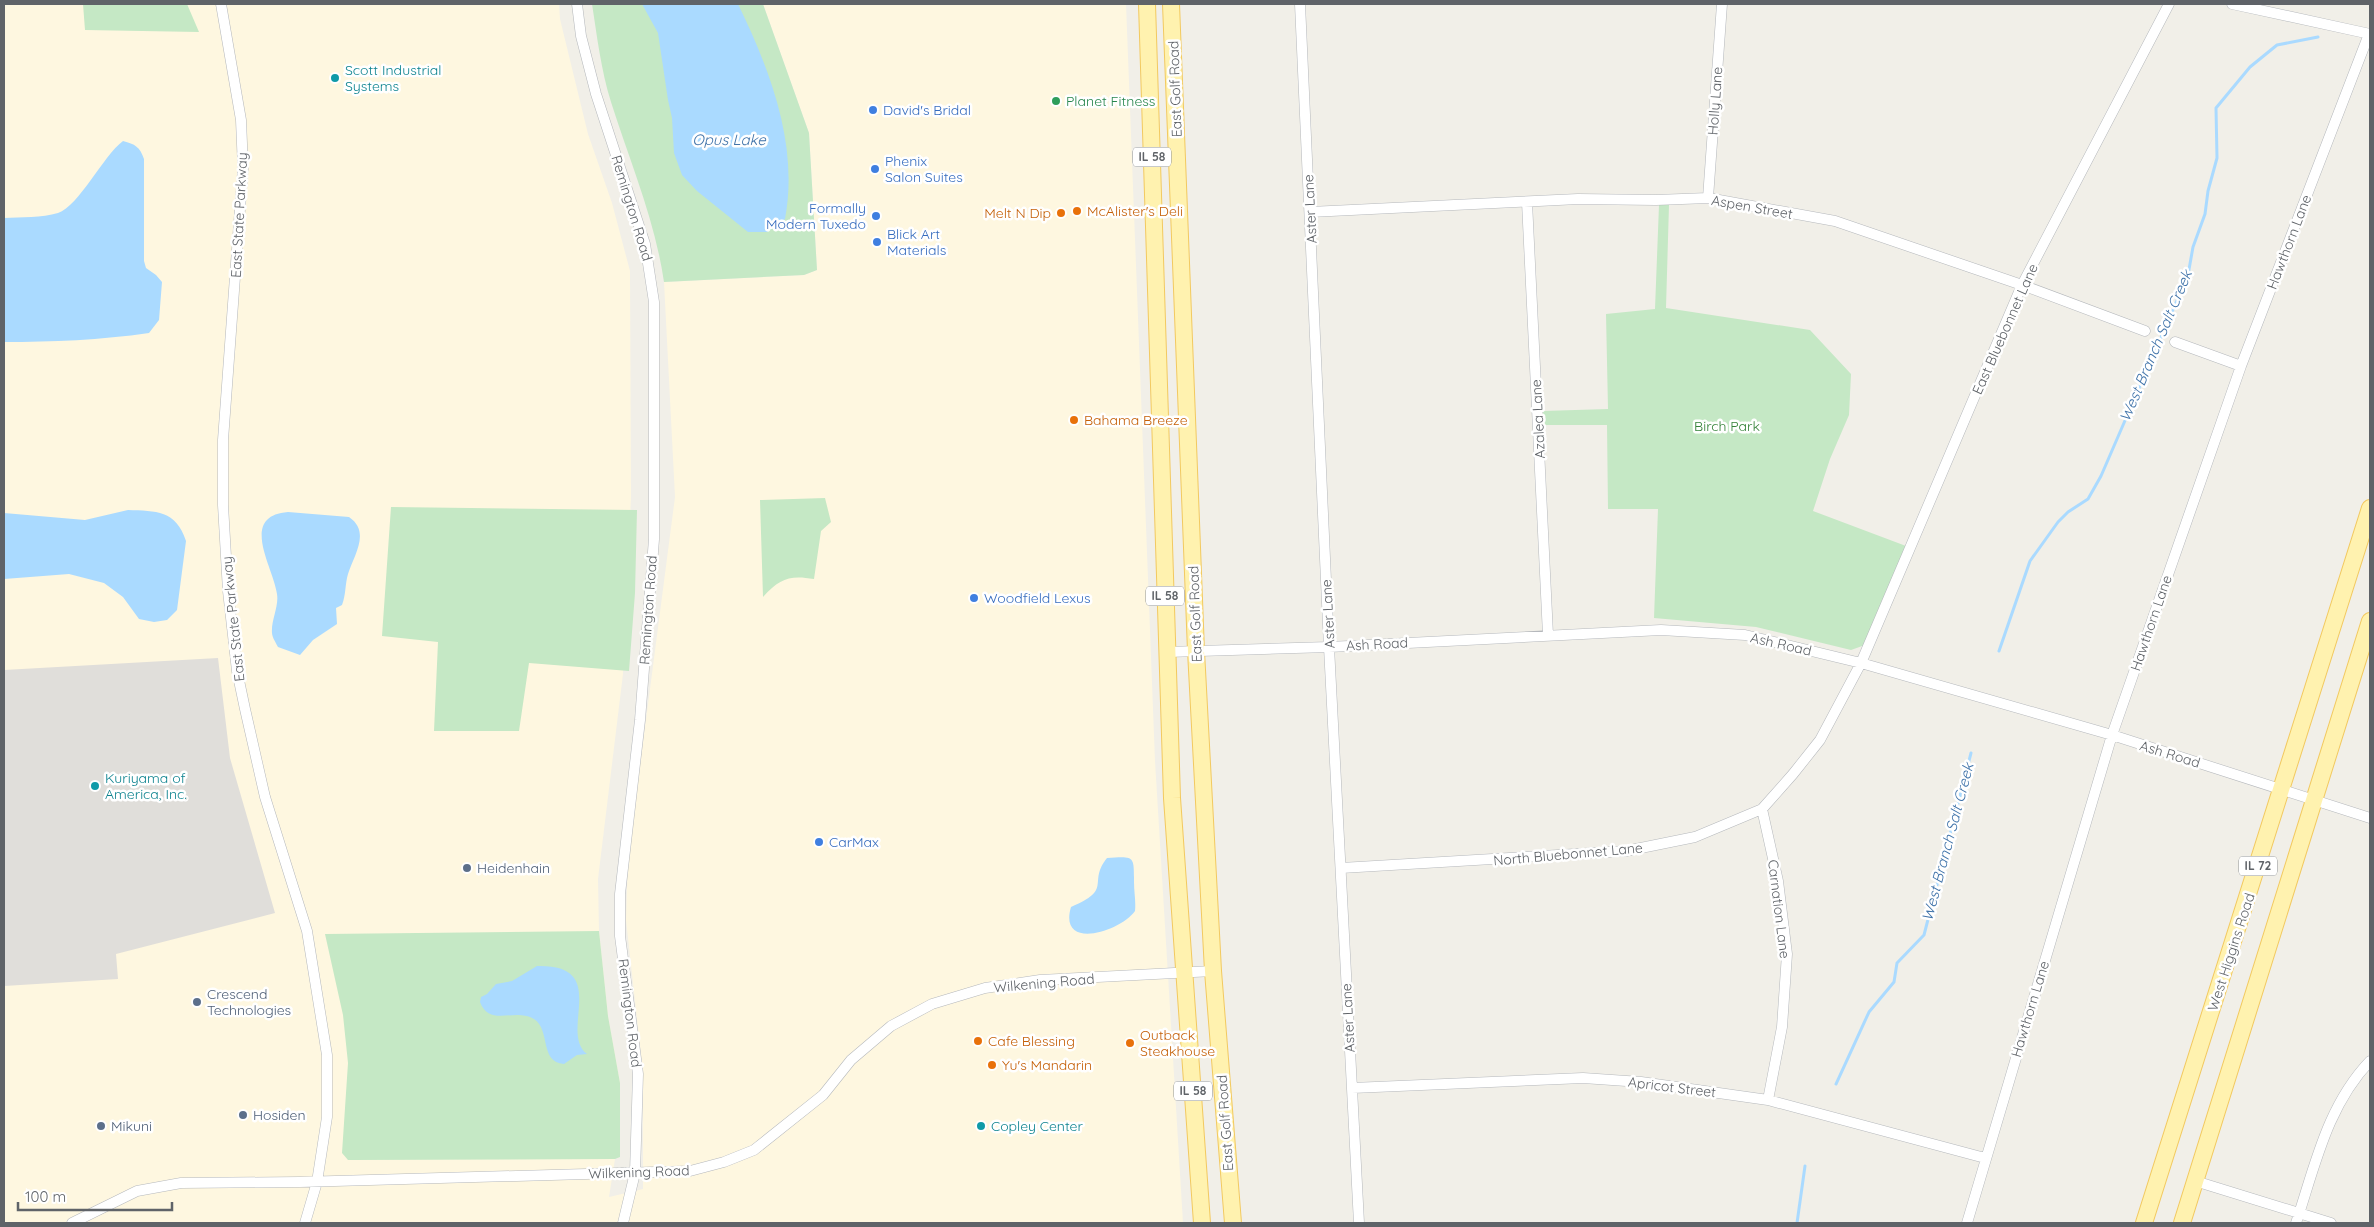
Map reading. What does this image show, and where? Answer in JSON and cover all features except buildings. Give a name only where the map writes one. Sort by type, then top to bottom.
[{"type":"main road","name":"East Golf Road","points":[[1147,4],[1172,798],[1202,1223]]},
{"type":"main road","name":"East Golf Road","points":[[1171,4],[1196,651],[1214,971],[1233,1223]]},
{"type":"main road","name":"West Higgins Road","points":[[2144,1223],[2370,508]]},
{"type":"main road","name":"IL 72","points":[[2182,1223],[2370,621]]},
{"type":"street","name":"East State Parkway","points":[[220,4],[241,120],[244,168],[223,440],[223,505],[228,591],[237,671],[244,709],[265,797],[307,931],[327,1055],[327,1117],[317,1182],[305,1223]]},
{"type":"street","name":"Remington Road","points":[[577,4],[581,36],[596,94],[645,244],[654,302],[654,540],[640,720],[620,894],[620,936],[638,1074],[635,1173],[622,1223]]},
{"type":"street","name":"Aster Lane","points":[[1300,4],[1359,1223]]},
{"type":"street","name":"Holly Lane","points":[[1708,198],[1722,4]]},
{"type":"street","name":"East Bluebonnet Lane","points":[[1861,663],[2022,286],[2169,4]]},
{"type":"street","points":[[2232,4],[2370,34]]},
{"type":"street","name":"Hawthorn Lane","points":[[1967,1223],[2112,736],[2241,366],[2370,34]]},
{"type":"street","name":"Aspen Street","points":[[1310,212],[1578,199],[1656,200],[1708,198],[1835,222],[2022,286],[2145,331]]},
{"type":"street","name":"Azalea Lane","points":[[1527,202],[1548,635]]},
{"type":"street","points":[[2175,342],[2241,366]]},
{"type":"street","name":"Ash Road","points":[[1167,652],[1330,647],[1661,630],[1745,635],[1861,663],[2112,736],[2370,818]]},
{"type":"street","name":"North Bluebonnet Lane","points":[[1341,868],[1626,852],[1695,837],[1762,809],[1820,740],[1861,663]]},
{"type":"street","name":"Carnation Lane","points":[[1762,809],[1778,881],[1787,954],[1782,1026],[1768,1100]]},
{"type":"street","name":"Wilkening Road","points":[[72,1223],[137,1191],[181,1183],[317,1182],[690,1171],[724,1162],[754,1150],[823,1095],[851,1060],[891,1026],[932,1004],[985,988],[1040,980],[1214,971]]},
{"type":"street","points":[[2298,1218],[2327,1126],[2358,1074],[2370,1061]]},
{"type":"street","name":"Apricot Street","points":[[1352,1088],[1583,1078],[1641,1082],[1768,1100],[1985,1158]]},
{"type":"street","points":[[2196,1181],[2298,1218],[2331,1223]]},
{"type":"shaded area","points":[[4,4],[559,4],[560,19],[588,134],[612,203],[630,271],[631,497],[623,674],[598,879],[599,931],[608,1016],[620,1083],[620,1149],[615,1159],[609,1197],[643,1189],[643,1073],[626,920],[628,858],[675,497],[664,282],[804,275],[817,270],[809,133],[763,4],[1126,4],[1155,761],[1183,1223],[4,1223]]},
{"type":"shaded area","points":[[218,658],[230,758],[275,913],[116,954],[118,979],[4,986],[4,670]]},
{"type":"green space","points":[[83,4],[187,4],[199,32],[85,30]]},
{"type":"green space","points":[[592,4],[763,4],[809,133],[817,270],[804,275],[664,282],[655,236],[608,90]]},
{"type":"green space","name":"Birch Park","points":[[1659,205],[1669,205],[1666,308],[1810,330],[1851,374],[1849,415],[1830,459],[1813,511],[1906,546],[1865,645],[1851,650],[1756,627],[1654,618],[1658,509],[1608,509],[1607,425],[1543,425],[1543,411],[1608,409],[1606,314],[1655,309]]},
{"type":"green space","points":[[825,498],[831,522],[821,531],[814,579],[798,577],[786,579],[763,597],[760,500]]},
{"type":"green space","points":[[391,507],[637,510],[635,593],[629,671],[529,663],[519,731],[434,731],[438,642],[382,636]]},
{"type":"green space","points":[[599,931],[608,1016],[620,1083],[620,1157],[615,1159],[348,1160],[342,1153],[348,1063],[343,1015],[325,934]]},
{"type":"water","name":"Opus Lake","points":[[642,4],[738,4],[771,82],[785,136],[788,163],[788,191],[785,219],[767,232],[748,232],[697,191],[682,175],[674,153],[672,118],[658,33]]},
{"type":"water","points":[[123,141],[131,143],[136,147],[144,159],[144,261],[146,268],[162,282],[159,320],[149,333],[76,340],[4,342],[4,218],[45,216],[66,209],[83,191],[115,148]]},
{"type":"water","points":[[128,510],[164,514],[177,523],[186,541],[177,610],[167,620],[154,622],[139,619],[123,597],[104,583],[69,574],[4,579],[4,513],[85,520]]},
{"type":"water","points":[[288,512],[349,517],[356,523],[360,537],[357,552],[348,574],[342,605],[336,608],[337,624],[313,640],[300,655],[278,647],[273,636],[272,628],[277,594],[263,545],[262,533],[265,523],[273,516]]},
{"type":"water","points":[[1123,857],[1131,859],[1133,862],[1135,911],[1127,919],[1105,931],[1082,933],[1073,929],[1069,921],[1071,907],[1084,901],[1096,890],[1101,867],[1107,858]]},
{"type":"water","points":[[537,966],[559,968],[572,976],[578,987],[578,1031],[580,1044],[587,1054],[577,1055],[564,1064],[556,1062],[551,1058],[542,1030],[534,1019],[519,1015],[496,1016],[484,1010],[480,1002],[481,997],[487,994],[496,984],[512,981]]},
{"type":"waterway","name":"West Branch Salt Creek","points":[[1999,651],[2030,561],[2058,522],[2068,512],[2088,499],[2101,476],[2188,275],[2193,247],[2205,214],[2208,191],[2217,158],[2216,108],[2250,67],[2277,45],[2318,37]]},
{"type":"waterway","name":"West Branch Salt Creek","points":[[1836,1084],[1869,1012],[1894,982],[1897,963],[1924,935],[1971,753]]},
{"type":"waterway","name":"West Branch Salt Creek","points":[[1797,1223],[1805,1166]]},
{"type":"place","name":"Scott Industrial Systems","points":[[335,78]]},
{"type":"place","name":"Planet Fitness","points":[[1056,101]]},
{"type":"place","name":"David's Bridal","points":[[873,110]]},
{"type":"place","name":"Phenix Salon Suites","points":[[875,169]]},
{"type":"place","name":"McAlister's Deli","points":[[1077,211]]},
{"type":"place","name":"Melt N Dip","points":[[1061,213]]},
{"type":"place","name":"Formally Modern Tuxedo","points":[[876,216]]},
{"type":"place","name":"Blick Art Materials","points":[[877,242]]},
{"type":"place","name":"Bahama Breeze","points":[[1074,420]]},
{"type":"place","name":"Woodfield Lexus","points":[[974,598]]},
{"type":"place","name":"Kuriyama of America, Inc.","points":[[95,786]]},
{"type":"place","name":"CarMax","points":[[819,842]]},
{"type":"place","name":"Heidenhain","points":[[467,868]]},
{"type":"place","name":"Crescend Technologies","points":[[197,1002]]},
{"type":"place","name":"Cafe Blessing","points":[[978,1041]]},
{"type":"place","name":"Outback Steakhouse","points":[[1130,1043]]},
{"type":"place","name":"Yu's Mandarin","points":[[992,1065]]},
{"type":"place","name":"Hosiden","points":[[243,1115]]},
{"type":"place","name":"Mikuni","points":[[101,1126]]},
{"type":"place","name":"Copley Center","points":[[981,1126]]}]
